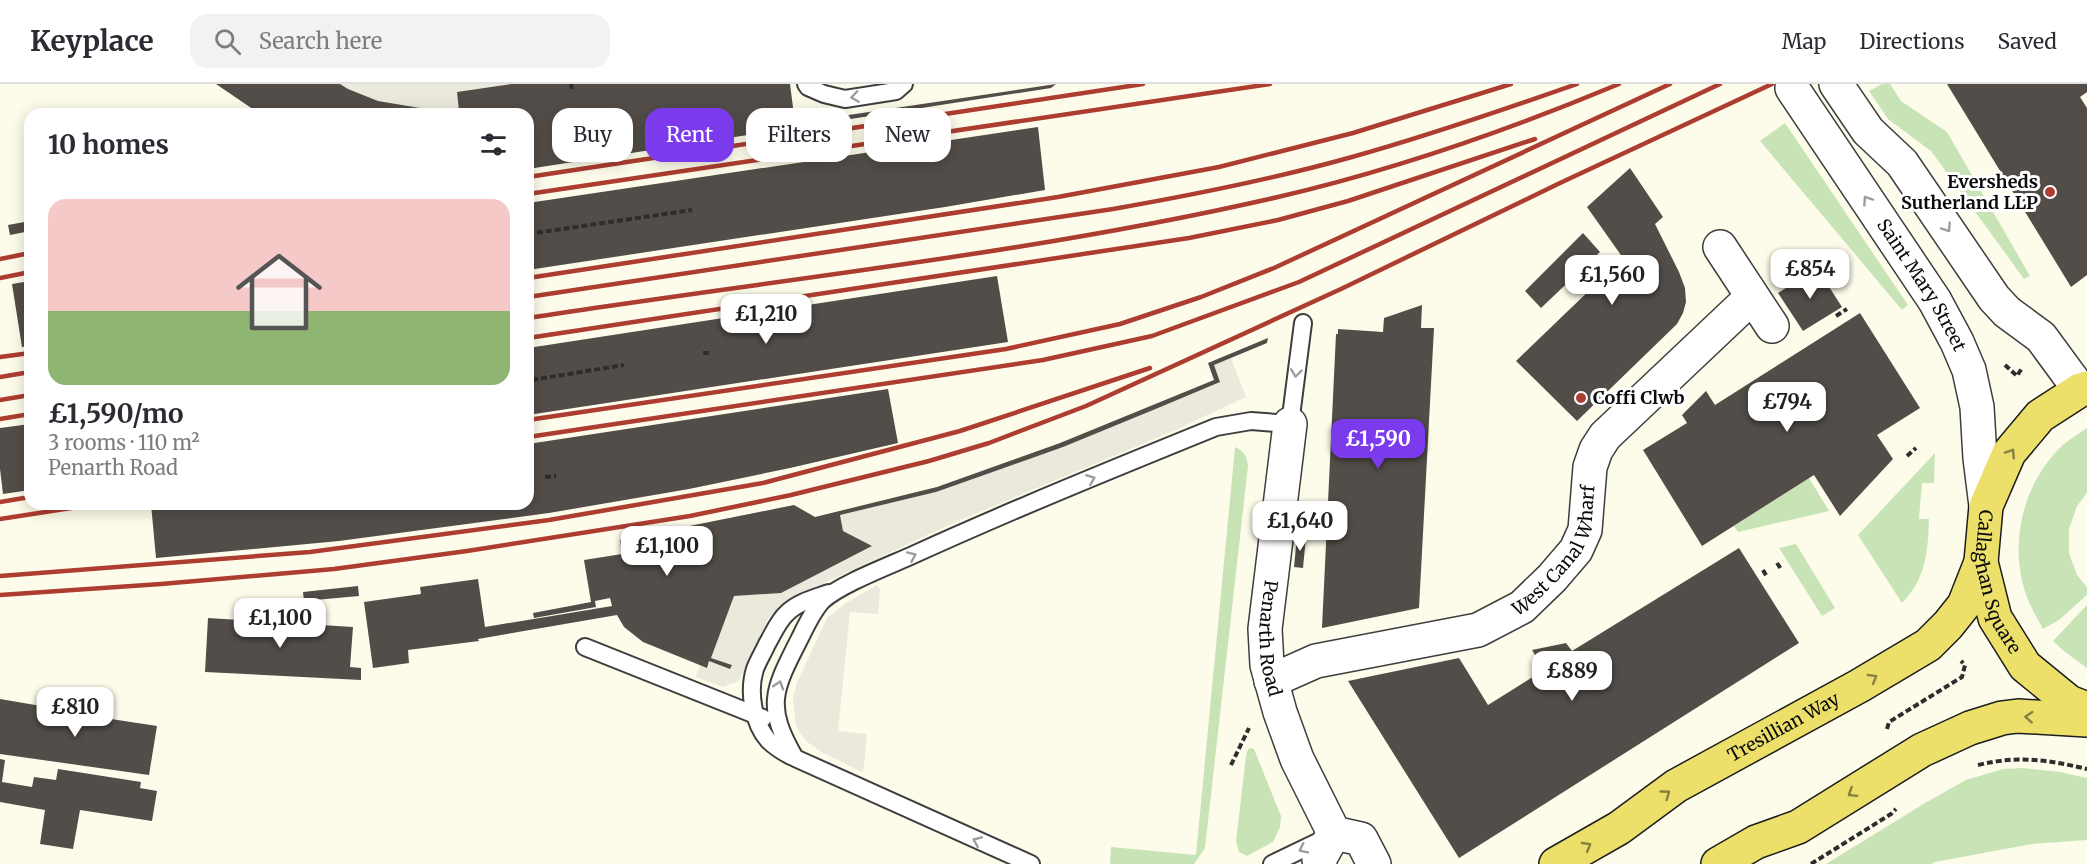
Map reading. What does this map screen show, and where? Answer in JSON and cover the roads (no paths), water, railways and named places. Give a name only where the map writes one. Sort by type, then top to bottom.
[{"type":"main road","name":"Callaghan Square","points":[[2084,389],[2040,416],[2009,453],[1986,506],[1981,562],[1995,618],[2025,666],[2069,702],[2087,709]]},
{"type":"main road","name":"Tresillian Way","points":[[1556,864],[1618,828],[1676,786],[1859,686],[1928,645],[1948,626],[1964,604],[1981,562]]},
{"type":"main road","points":[[1718,864],[1756,842],[1798,827],[1922,750],[1970,728],[2002,718],[2018,716],[2087,720]]},
{"type":"street","points":[[1836,84],[1868,131],[1902,163],[1994,298],[2007,312],[2041,337],[2084,389]]},
{"type":"street","name":"Saint Mary Street","points":[[1792,88],[1935,301],[1961,350],[1969,370],[1977,407],[1986,506]]},
{"type":"street","points":[[1720,247],[1772,326]]},
{"type":"street","name":"West Canal Wharf","points":[[1271,681],[1316,661],[1478,630],[1522,607],[1552,578],[1576,550],[1585,530],[1590,467],[1596,450],[1605,436],[1752,297]]},
{"type":"street","name":"Penarth Road","points":[[1290,424],[1265,629],[1265,647],[1271,681],[1297,759],[1334,833]]},
{"type":"street","points":[[1320,864],[1318,860],[1334,833],[1361,839],[1374,864]]},
{"type":"lane","points":[[806,84],[824,94],[845,99],[897,90],[904,84]]},
{"type":"lane","name":"Penarth Road","points":[[1290,424],[1303,323]]},
{"type":"lane","points":[[1031,864],[795,758],[781,751],[767,739],[757,716],[752,695],[752,680],[755,667],[774,630],[786,613],[799,604],[839,590],[987,521],[1216,427],[1251,421],[1290,424]]},
{"type":"lane","points":[[795,758],[778,724],[775,702],[778,685],[814,612],[822,602],[839,590]]},
{"type":"lane","points":[[585,647],[778,724]]},
{"type":"lane","points":[[1272,864],[1334,833]]},
{"type":"railway","points":[[534,176],[1143,84]]},
{"type":"railway","points":[[534,193],[1270,84]]},
{"type":"railway","points":[[534,277],[1058,197],[1219,167],[1353,133],[1511,84]]},
{"type":"railway","points":[[534,296],[1113,209],[1203,192],[1323,165],[1380,149],[1577,84]]},
{"type":"railway","points":[[534,317],[998,250],[1185,217],[1278,197],[1408,162],[1493,133],[1619,84]]},
{"type":"railway","points":[[534,419],[1006,349],[1120,324],[1201,297],[1274,268],[1670,84]]},
{"type":"railway","points":[[534,436],[1043,360],[1152,336],[1299,282],[1720,84]]},
{"type":"railway","points":[[0,595],[334,569],[467,551],[690,516],[791,495],[929,461],[989,443],[1086,406],[1341,289],[1772,84]]},
{"type":"railway","points":[[534,337],[1189,238],[1278,220],[1348,201],[1535,139]]},
{"type":"railway","points":[[0,259],[24,254]]},
{"type":"railway","points":[[0,278],[24,273]]},
{"type":"railway","points":[[0,357],[24,354]]},
{"type":"railway","points":[[0,576],[310,552],[549,520],[763,483],[960,431],[1150,368]]},
{"type":"railway","points":[[0,377],[24,373]]},
{"type":"railway","points":[[0,400],[24,396]]},
{"type":"railway","points":[[0,419],[24,415]]},
{"type":"railway","points":[[0,502],[24,498]]},
{"type":"railway","points":[[0,519],[58,510]]},
{"type":"place","name":"Eversheds Sutherland LLP","points":[[2050,192]]},
{"type":"place","name":"Coffi Clwb","points":[[1581,398]]}]
